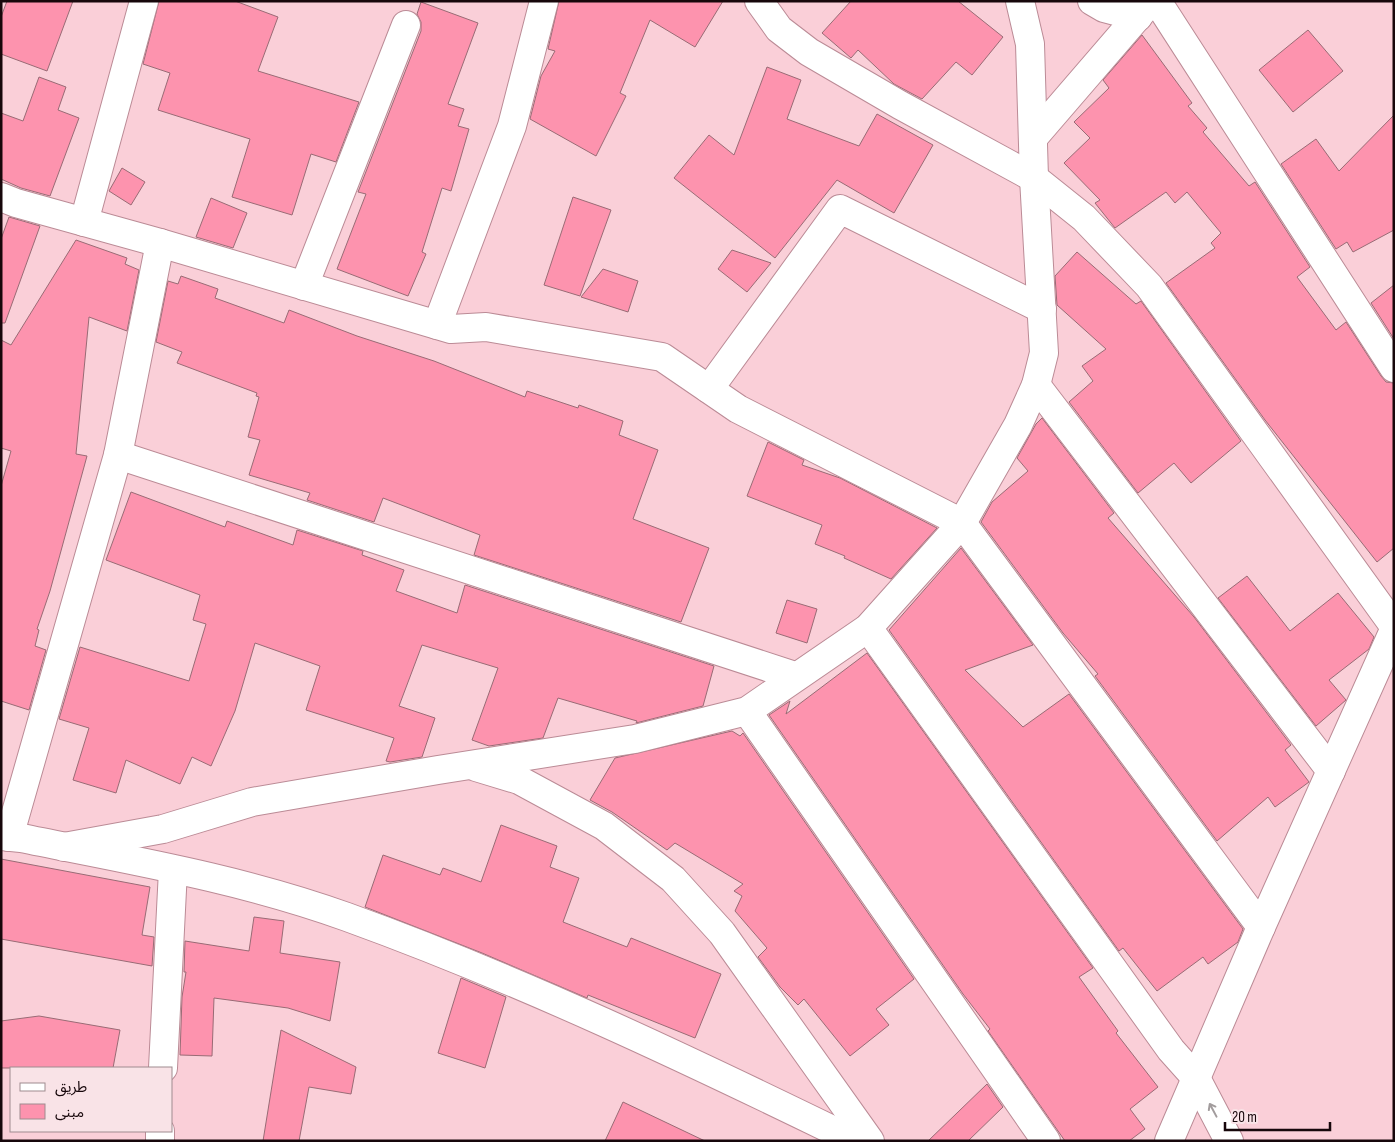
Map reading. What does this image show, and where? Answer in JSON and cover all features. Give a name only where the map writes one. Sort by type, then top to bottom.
[{"type":"street","points":[[84,222],[144,1]]},
{"type":"street","points":[[437,325],[512,126],[542,16],[544,1]]},
{"type":"street","points":[[759,1],[779,29],[809,52],[900,105],[1034,178],[1084,218],[1148,286],[1394,626]]},
{"type":"street","points":[[64,847],[163,829],[252,802],[470,765],[635,740],[747,711],[795,676],[868,628],[962,523],[1018,425],[1036,386],[1044,353],[1034,178],[1030,44],[1020,1]]},
{"type":"street","points":[[1092,1],[1104,8],[1149,6]]},
{"type":"street","points":[[1033,138],[1149,6]]},
{"type":"street","points":[[1149,6],[1394,368]]},
{"type":"street","points":[[304,286],[406,25]]},
{"type":"street","points":[[1,197],[16,203],[160,243],[451,329],[486,327],[662,357],[738,409],[962,523],[1261,927]]},
{"type":"street","points":[[709,389],[840,210],[1042,309]]},
{"type":"street","points":[[160,243],[118,455],[5,837],[64,847],[223,880],[345,917],[515,983],[855,1141]]},
{"type":"street","points":[[1036,386],[1331,771]]},
{"type":"street","points":[[118,455],[795,676]]},
{"type":"street","points":[[868,628],[1170,1050],[1196,1078],[1229,1141]]},
{"type":"street","points":[[1179,1133],[1196,1078],[1261,927],[1394,630]]},
{"type":"street","points":[[747,711],[1046,1141]]},
{"type":"street","points":[[470,765],[519,780],[604,826],[673,879],[722,933],[870,1141]]},
{"type":"street","points":[[163,1067],[173,870]]},
{"type":"street","points":[[1170,1050],[1179,1133]]},
{"type":"building","points":[[7,1],[73,1],[47,71],[1,54],[1,17]]},
{"type":"building","points":[[159,1],[235,1],[278,17],[258,71],[359,102],[336,162],[311,154],[292,215],[232,197],[250,139],[158,110],[170,73],[143,64]]},
{"type":"building","points":[[559,1],[723,1],[695,47],[650,20],[620,93],[626,96],[596,156],[530,119],[541,76],[555,51],[548,49]]},
{"type":"building","points":[[851,1],[958,1],[1003,37],[972,75],[956,62],[922,99],[894,84],[858,50],[851,58],[822,33]]},
{"type":"building","points":[[421,2],[478,23],[448,104],[464,109],[458,126],[469,129],[451,191],[442,188],[422,252],[426,254],[408,296],[337,269],[366,194],[358,192],[421,31],[421,22],[417,14]]},
{"type":"building","points":[[1308,30],[1343,71],[1293,112],[1259,70]]},
{"type":"building","points":[[1142,35],[1192,103],[1188,106],[1207,128],[1203,132],[1249,186],[1255,182],[1310,267],[1297,277],[1336,330],[1346,322],[1381,376],[1386,382],[1394,383],[1394,548],[1377,562],[1265,420],[1166,283],[1215,248],[1211,243],[1221,233],[1187,192],[1175,203],[1166,192],[1115,228],[1095,203],[1100,200],[1064,163],[1090,138],[1074,122],[1109,88],[1103,80]]},
{"type":"building","points":[[767,67],[801,80],[787,119],[859,146],[877,114],[933,145],[894,213],[837,180],[775,258],[674,178],[709,135],[734,155]]},
{"type":"building","points":[[39,77],[66,87],[58,110],[79,118],[50,196],[21,188],[1,179],[1,113],[23,121]]},
{"type":"building","points":[[1394,115],[1394,230],[1353,252],[1347,242],[1336,249],[1281,164],[1316,139],[1339,171]]},
{"type":"building","points":[[122,168],[145,182],[131,205],[109,191]]},
{"type":"building","points":[[573,197],[611,210],[580,296],[544,285]]},
{"type":"building","points":[[211,198],[247,213],[233,248],[196,237]]},
{"type":"building","points":[[9,217],[40,226],[5,323],[1,323],[1,239]]},
{"type":"building","points":[[76,240],[127,258],[125,264],[139,270],[127,331],[89,317],[76,454],[87,456],[50,591],[37,629],[39,630],[35,646],[46,650],[29,710],[1,701],[1,486],[11,451],[1,448],[1,340],[11,345]]},
{"type":"building","points":[[732,250],[771,263],[747,292],[718,269]]},
{"type":"building","points":[[1077,252],[1136,304],[1141,301],[1241,441],[1191,483],[1174,463],[1138,493],[1069,402],[1093,381],[1082,366],[1106,349],[1057,305],[1055,276]]},
{"type":"building","points":[[603,269],[638,281],[628,312],[581,297]]},
{"type":"building","points":[[181,276],[218,289],[215,298],[284,323],[289,310],[357,336],[434,361],[525,397],[527,391],[578,408],[579,405],[623,421],[619,435],[658,450],[633,519],[709,548],[681,622],[474,555],[480,535],[383,498],[374,522],[307,500],[310,493],[249,475],[260,440],[248,437],[259,397],[256,396],[257,393],[177,363],[182,352],[156,342],[168,281],[178,284]]},
{"type":"building","points":[[1394,285],[1394,339],[1371,303]]},
{"type":"building","points":[[1042,418],[1114,513],[1108,518],[1194,617],[1291,745],[1285,750],[1309,782],[1275,807],[1268,797],[1217,841],[1095,676],[1098,674],[1063,633],[981,522],[992,502],[1028,471],[1017,458],[1036,424]]},
{"type":"building","points":[[768,442],[804,460],[802,465],[840,478],[937,528],[891,579],[844,558],[845,556],[815,544],[822,525],[747,496]]},
{"type":"building","points":[[131,492],[225,527],[227,521],[293,545],[297,530],[363,551],[362,555],[404,570],[396,591],[457,613],[465,585],[714,666],[703,706],[636,723],[637,721],[558,698],[543,738],[489,746],[472,740],[498,668],[422,645],[399,706],[435,718],[422,757],[390,762],[386,761],[394,738],[306,710],[320,666],[255,643],[235,711],[211,766],[192,757],[180,784],[126,760],[116,793],[73,780],[89,728],[59,719],[80,647],[189,681],[206,624],[193,620],[200,595],[106,560]]},
{"type":"building","points":[[961,548],[1033,645],[965,670],[1023,727],[1069,694],[1243,929],[1238,942],[1208,964],[1203,957],[1157,991],[1123,948],[1119,951],[889,630]]},
{"type":"building","points":[[1247,576],[1290,631],[1338,593],[1374,637],[1369,649],[1329,680],[1346,700],[1316,726],[1218,598]]},
{"type":"building","points":[[787,600],[817,609],[807,643],[776,633]]},
{"type":"building","points":[[867,653],[1093,968],[1079,977],[1118,1031],[1116,1033],[1158,1087],[1130,1109],[1145,1129],[1129,1141],[1065,1141],[988,1031],[990,1029],[963,994],[769,715],[790,701],[786,714]]},
{"type":"building","points":[[732,731],[740,736],[743,733],[914,979],[876,1009],[889,1025],[850,1056],[804,999],[798,1005],[780,987],[758,957],[767,948],[735,911],[742,896],[734,891],[743,884],[675,843],[667,850],[612,812],[590,800],[615,758]]},
{"type":"building","points":[[501,825],[557,846],[550,867],[579,878],[563,922],[627,947],[631,938],[721,974],[695,1038],[588,995],[587,998],[482,953],[365,907],[383,855],[440,875],[443,868],[481,882]]},
{"type":"building","points":[[1,859],[150,887],[142,935],[154,937],[152,966],[1,939]]},
{"type":"building","points":[[254,917],[284,921],[280,953],[340,962],[330,1021],[288,1008],[214,998],[212,1056],[180,1055],[182,997],[186,972],[184,972],[185,941],[249,951]]},
{"type":"building","points":[[461,978],[506,997],[485,1068],[438,1053]]},
{"type":"building","points":[[39,1016],[120,1030],[113,1067],[1,1068],[1,1021]]},
{"type":"building","points":[[281,1030],[356,1067],[351,1094],[309,1087],[299,1141],[263,1141]]},
{"type":"building","points":[[987,1084],[1003,1107],[968,1141],[928,1141]]},
{"type":"building","points":[[623,1102],[705,1141],[605,1141]]}]
